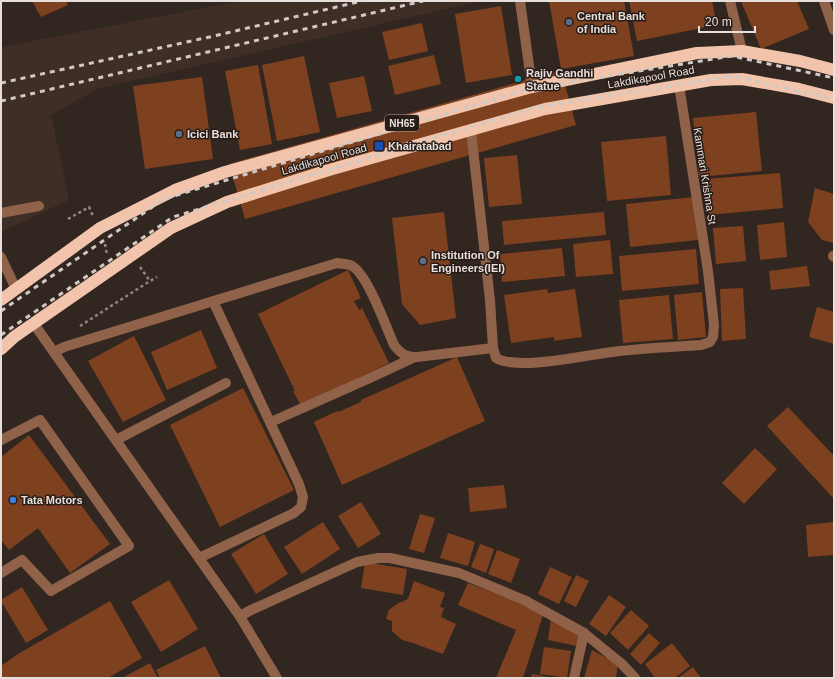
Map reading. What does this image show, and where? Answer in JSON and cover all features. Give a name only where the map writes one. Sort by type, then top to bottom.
[{"type":"highway","name":"Lakdikapool Road","points":[[1,300],[100,228],[175,190],[225,172],[532,87],[697,53],[742,51],[800,61],[834,70]]},
{"type":"highway","name":"Lakdikapool Road","points":[[1,349],[14,337],[171,228],[227,202],[329,170],[545,109],[711,80],[742,78],[799,89],[834,98]]},
{"type":"street","points":[[520,1],[532,87]]},
{"type":"street","points":[[730,1],[742,51]]},
{"type":"street","points":[[824,1],[834,30]]},
{"type":"street","name":"Kammari Krishna St","points":[[493,348],[496,358],[503,362],[515,363],[562,360],[613,352],[701,345],[710,342],[713,336],[714,325],[708,270],[679,85]]},
{"type":"street","points":[[54,352],[64,346],[213,302],[337,263],[352,265],[359,272],[394,345],[399,352],[408,357],[493,348],[490,300],[471,131]]},
{"type":"street","points":[[1,213],[39,206]]},
{"type":"street","points":[[1,257],[16,289]]},
{"type":"street","points":[[199,558],[294,513],[301,506],[303,497],[299,484],[271,422],[213,302]]},
{"type":"street","points":[[34,324],[240,616],[278,678]]},
{"type":"street","points":[[271,422],[415,357]]},
{"type":"street","points":[[116,440],[226,383]]},
{"type":"street","points":[[1,440],[40,420],[129,546],[51,591],[22,560],[1,573]]},
{"type":"street","points":[[240,616],[357,562],[378,558],[390,558],[459,573],[524,600],[584,633],[622,664],[635,678]]},
{"type":"street","points":[[574,678],[584,633]]},
{"type":"path","points":[[76,328],[150,281]]},
{"type":"shaded area","points":[[240,1],[481,1],[97,89],[51,115],[69,200],[1,232],[1,47]]},
{"type":"building","points":[[32,1],[66,1],[68,5],[41,17]]},
{"type":"building","points":[[549,1],[624,1],[634,56],[561,69]]},
{"type":"building","points":[[629,1],[712,1],[717,25],[637,41]]},
{"type":"building","points":[[741,1],[797,1],[809,29],[761,49]]},
{"type":"building","points":[[501,6],[512,75],[466,83],[455,14]]},
{"type":"building","points":[[422,23],[428,51],[389,60],[382,32]]},
{"type":"building","points":[[434,55],[441,84],[395,95],[388,66]]},
{"type":"building","points":[[304,56],[320,132],[277,141],[262,65]]},
{"type":"building","points":[[258,65],[272,144],[240,150],[225,71]]},
{"type":"building","points":[[561,70],[576,125],[245,219],[229,164]]},
{"type":"building","points":[[364,76],[372,111],[337,118],[329,83]]},
{"type":"building","points":[[202,77],[213,159],[145,169],[133,86]]},
{"type":"building","points":[[756,112],[762,171],[699,177],[693,118]]},
{"type":"building","points":[[666,136],[671,195],[607,201],[601,142]]},
{"type":"building","points":[[517,155],[522,204],[489,207],[484,158]]},
{"type":"building","points":[[780,173],[783,208],[709,215],[706,179]]},
{"type":"building","points":[[815,188],[834,194],[834,243],[822,240],[808,222]]},
{"type":"building","points":[[694,197],[698,240],[630,247],[626,204]]},
{"type":"building","name":"Institution Of Engineers(IEI)","points":[[444,212],[456,318],[420,325],[402,304],[392,218]]},
{"type":"building","points":[[604,212],[606,235],[504,245],[502,221]]},
{"type":"building","points":[[784,222],[787,257],[760,260],[757,225]]},
{"type":"building","points":[[743,226],[746,261],[716,264],[713,228]]},
{"type":"building","points":[[610,240],[613,274],[576,277],[573,244]]},
{"type":"building","points":[[562,248],[565,276],[502,282],[500,254]]},
{"type":"building","points":[[696,249],[699,284],[622,291],[619,256]]},
{"type":"building","points":[[807,266],[810,286],[771,290],[769,271]]},
{"type":"building","points":[[348,270],[361,298],[354,301],[359,310],[362,308],[389,363],[301,406],[258,314]]},
{"type":"building","points":[[743,288],[746,339],[722,341],[720,289]]},
{"type":"building","points":[[547,289],[548,293],[575,289],[582,337],[554,341],[554,337],[511,343],[504,295]]},
{"type":"building","points":[[702,292],[706,337],[678,340],[674,295]]},
{"type":"building","points":[[669,295],[673,339],[623,343],[619,300]]},
{"type":"building","points":[[817,307],[834,312],[834,344],[809,337]]},
{"type":"building","points":[[201,330],[217,368],[167,390],[151,352]]},
{"type":"building","points":[[134,336],[166,400],[123,422],[88,361]]},
{"type":"building","points":[[457,357],[485,421],[342,485],[314,422],[361,402],[361,400]]},
{"type":"building","points":[[243,388],[294,490],[220,527],[170,425]]},
{"type":"building","points":[[788,407],[834,456],[834,499],[767,426]]},
{"type":"building","points":[[29,435],[110,544],[70,573],[38,528],[9,550],[1,540],[1,457]]},
{"type":"building","points":[[755,448],[777,469],[744,504],[722,483]]},
{"type":"building","points":[[504,485],[507,508],[470,512],[468,488]]},
{"type":"building","points":[[361,502],[381,534],[358,548],[338,516]]},
{"type":"building","points":[[420,514],[435,518],[424,553],[409,549]]},
{"type":"building","points":[[323,522],[340,549],[302,574],[284,547]]},
{"type":"building","points":[[834,522],[834,555],[808,557],[806,525]]},
{"type":"building","points":[[448,533],[475,542],[468,566],[440,558]]},
{"type":"building","points":[[264,534],[288,574],[256,594],[231,554]]},
{"type":"building","points":[[480,544],[494,549],[486,573],[471,567]]},
{"type":"building","points":[[497,550],[520,559],[511,583],[488,574]]},
{"type":"building","points":[[365,562],[407,569],[403,595],[361,588]]},
{"type":"building","points":[[550,567],[572,577],[559,604],[538,594]]},
{"type":"building","points":[[576,575],[589,581],[576,607],[564,601]]},
{"type":"building","points":[[169,580],[198,629],[161,652],[131,602]]},
{"type":"building","points":[[414,581],[445,593],[440,607],[444,608],[441,617],[456,624],[443,654],[402,640],[392,631],[392,621],[386,619],[389,610],[408,599]]},
{"type":"building","points":[[468,583],[544,612],[523,678],[496,678],[516,630],[458,605]]},
{"type":"building","points":[[22,587],[48,630],[26,643],[1,601]]},
{"type":"building","points":[[609,595],[626,607],[606,636],[589,624]]},
{"type":"building","points":[[110,601],[142,658],[108,678],[1,678],[1,666],[18,654]]},
{"type":"building","points":[[631,610],[649,626],[628,650],[610,633]]},
{"type":"building","points":[[551,619],[580,636],[577,646],[548,640]]},
{"type":"building","points":[[649,633],[660,643],[641,665],[630,654]]},
{"type":"building","points":[[672,643],[690,666],[675,678],[655,678],[645,664]]},
{"type":"building","points":[[205,646],[221,678],[160,678],[156,670]]},
{"type":"building","points":[[544,647],[571,651],[567,678],[540,674]]},
{"type":"building","points":[[592,650],[618,664],[616,678],[584,678]]},
{"type":"building","points":[[150,663],[158,678],[122,678]]},
{"type":"building","points":[[693,667],[701,678],[678,678]]},
{"type":"building","points":[[532,674],[548,677],[548,678],[531,678]]},
{"type":"railway","points":[[1,83],[214,36],[362,1]]},
{"type":"railway","points":[[1,101],[423,1]]},
{"type":"railway","points":[[1,311],[164,199],[528,89],[732,56],[834,78]]},
{"type":"railway","points":[[1,335],[173,217],[533,108],[731,76],[834,99]]},
{"type":"place","name":"Central Bank of India","points":[[569,22]]},
{"type":"place","name":"Rajiv Gandhi Statue","points":[[518,79]]},
{"type":"place","name":"Icici Bank","points":[[179,134]]},
{"type":"place","name":"Khairatabad","points":[[379,146]]},
{"type":"place","name":"Institution Of Engineers(IEI)","points":[[423,261]]},
{"type":"place","name":"Tata Motors","points":[[13,500]]}]
